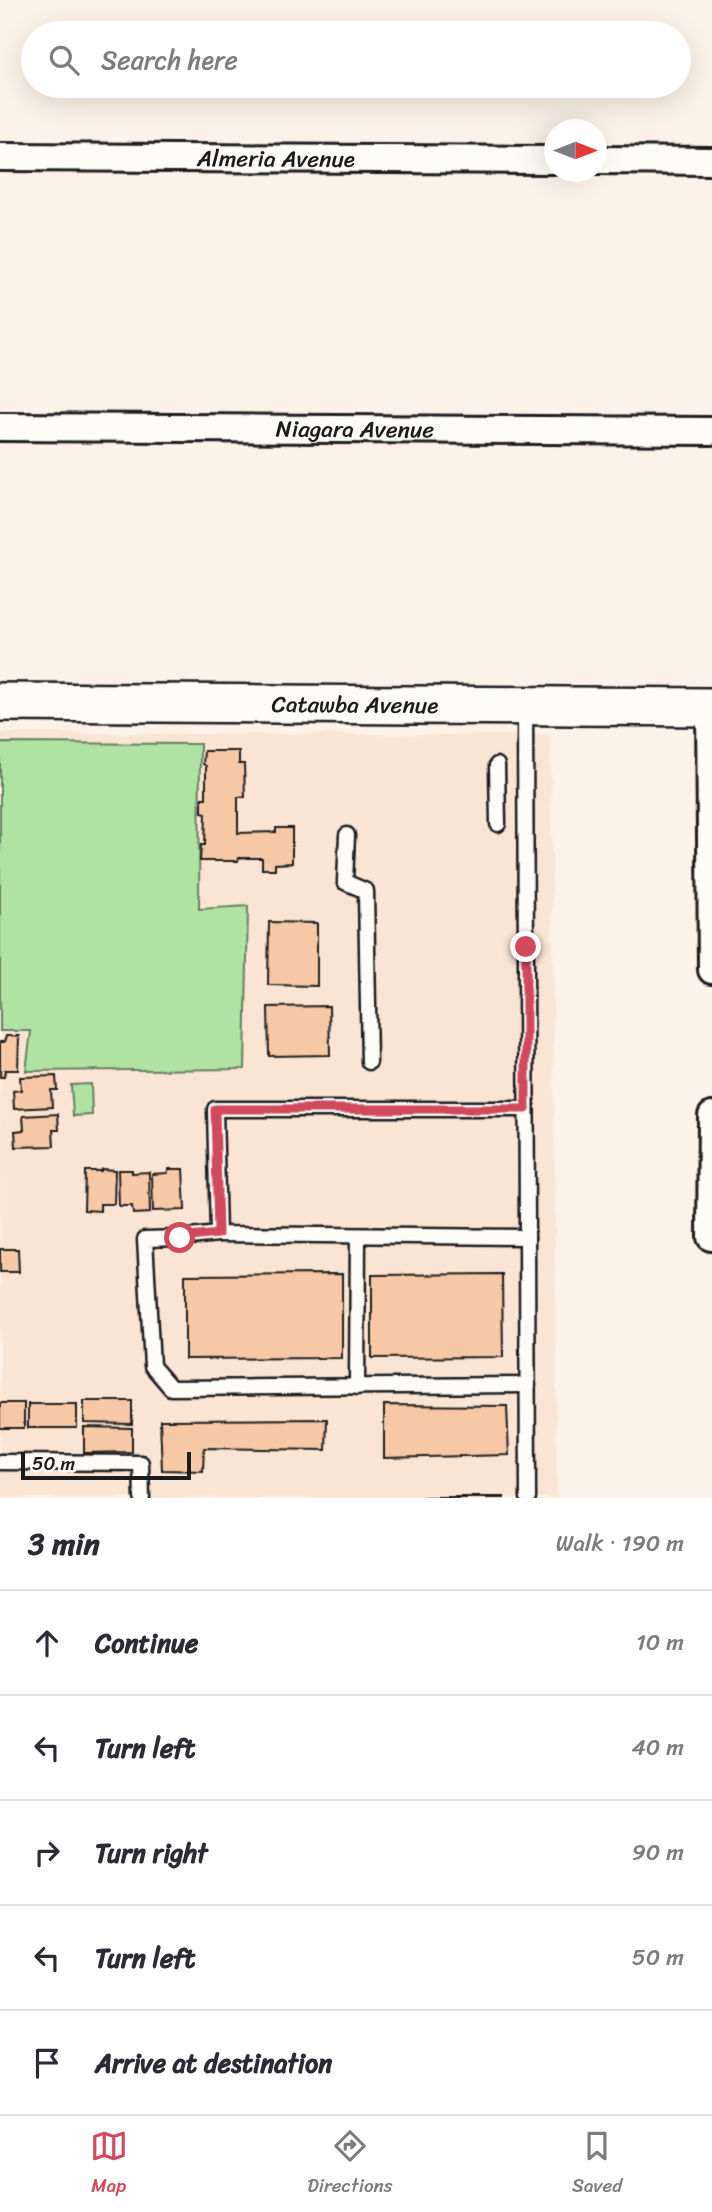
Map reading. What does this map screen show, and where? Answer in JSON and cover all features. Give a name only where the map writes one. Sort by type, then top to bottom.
[{"type":"street","name":"Almeria Avenue","points":[[0,157],[544,160]]},
{"type":"street","points":[[607,160],[712,161]]},
{"type":"street","name":"Niagara Avenue","points":[[0,427],[712,431]]},
{"type":"street","name":"Catawba Avenue","points":[[0,702],[711,708]]},
{"type":"street","points":[[711,708],[712,970]]},
{"type":"street","points":[[711,1237],[712,1116]]},
{"type":"lane","points":[[525,706],[528,1498]]},
{"type":"lane","points":[[497,765],[498,824]]},
{"type":"lane","points":[[347,835],[345,882],[366,891],[369,1062]]},
{"type":"lane","points":[[218,1234],[215,1109],[526,1109]]},
{"type":"lane","points":[[527,1237],[218,1234],[145,1239],[152,1366],[171,1388],[528,1385]]},
{"type":"lane","points":[[357,1387],[358,1236]]},
{"type":"lane","points":[[0,1462],[141,1463],[142,1498]]},
{"type":"shaded area","points":[[0,733],[551,735],[557,1498],[0,1498]]},
{"type":"green space","points":[[0,743],[200,744],[199,909],[248,906],[245,1069],[26,1071],[31,1031],[0,1031]]},
{"type":"green space","points":[[91,1084],[92,1115],[73,1116],[71,1085]]},
{"type":"building","points":[[204,751],[239,751],[239,764],[244,764],[245,797],[238,797],[238,833],[276,832],[276,828],[292,828],[292,863],[275,864],[275,869],[262,869],[262,858],[200,861],[201,845],[205,845],[206,813],[202,812],[202,798],[206,798]]},
{"type":"building","points":[[269,922],[317,923],[317,986],[268,985]]},
{"type":"building","points":[[329,1006],[330,1055],[269,1056],[268,1007]]},
{"type":"building","points":[[6,1036],[19,1036],[18,1070],[5,1070],[4,1077],[0,1077],[0,1042],[4,1042]]},
{"type":"building","points":[[56,1076],[57,1090],[51,1090],[52,1107],[14,1109],[13,1091],[21,1090],[20,1077]]},
{"type":"building","points":[[58,1114],[59,1130],[53,1130],[54,1146],[16,1147],[15,1131],[24,1130],[23,1116]]},
{"type":"building","points":[[169,1169],[183,1169],[185,1210],[153,1211],[152,1174],[167,1173]]},
{"type":"building","points":[[115,1170],[114,1204],[100,1204],[100,1211],[84,1210],[85,1171]]},
{"type":"building","points":[[118,1170],[149,1172],[150,1213],[133,1214],[132,1206],[119,1206]]},
{"type":"building","points":[[0,1249],[18,1249],[19,1272],[0,1272]]},
{"type":"building","points":[[342,1274],[342,1358],[185,1359],[185,1275]]},
{"type":"building","points":[[502,1274],[503,1357],[372,1358],[372,1275]]},
{"type":"building","points":[[84,1401],[132,1401],[132,1424],[84,1423]]},
{"type":"building","points":[[0,1403],[24,1403],[24,1428],[0,1428]]},
{"type":"building","points":[[28,1404],[77,1404],[77,1428],[28,1428]]},
{"type":"building","points":[[384,1405],[507,1406],[509,1455],[384,1458]]},
{"type":"building","points":[[327,1419],[326,1450],[204,1448],[203,1471],[162,1470],[160,1420]]},
{"type":"building","points":[[84,1427],[132,1428],[132,1452],[84,1453]]},
{"type":"building","points":[[504,1497],[504,1498],[424,1498]]},
{"type":"route","points":[[180,1238],[218,1234],[215,1109],[526,1109],[526,947]]}]
